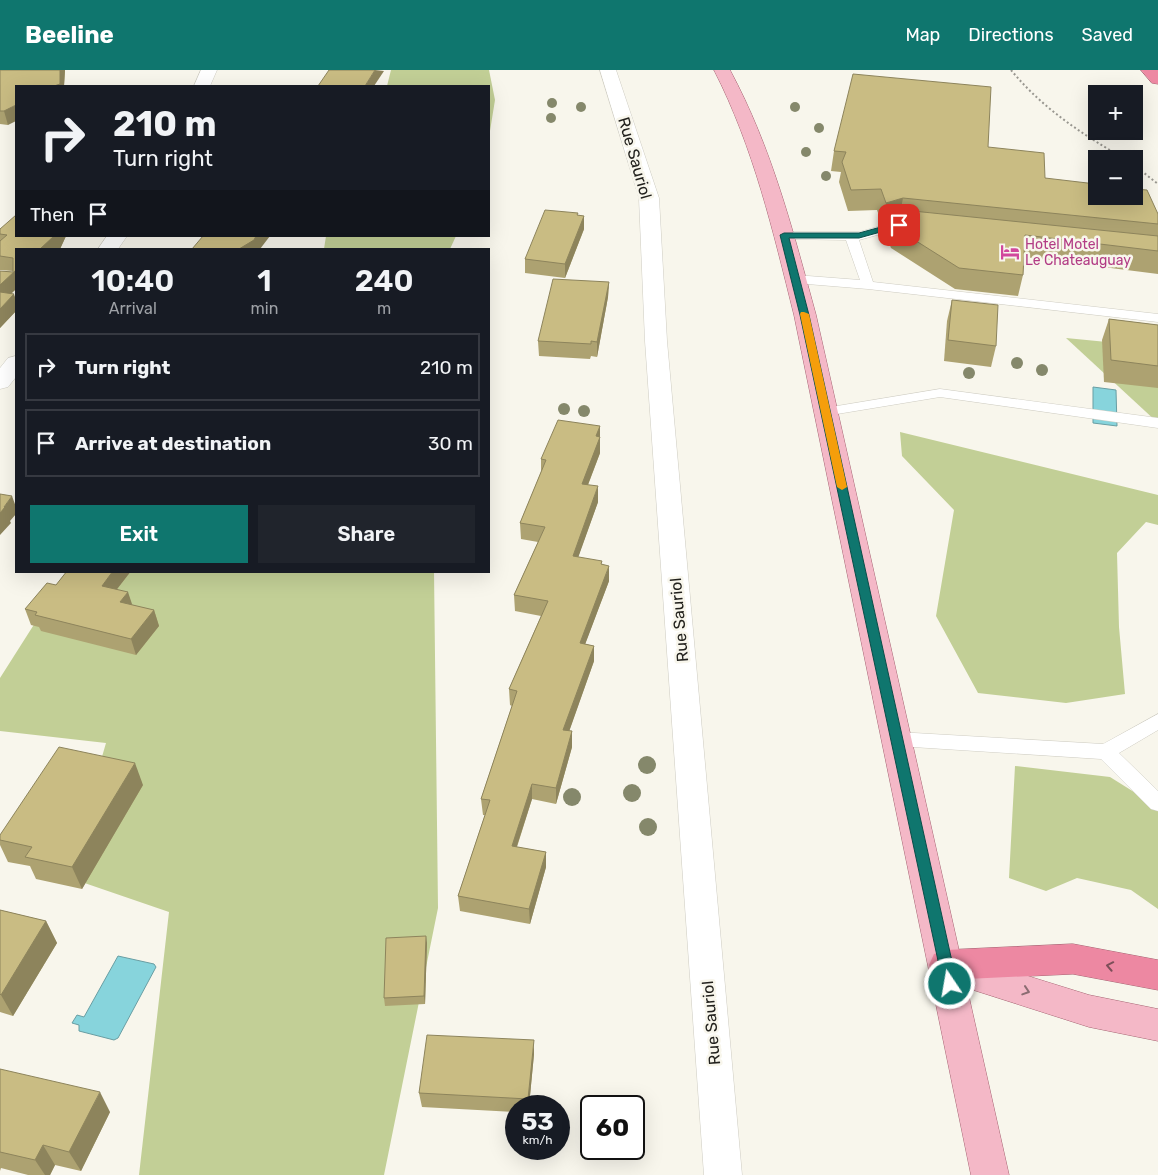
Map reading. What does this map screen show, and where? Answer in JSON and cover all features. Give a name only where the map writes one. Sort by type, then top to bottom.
[{"type":"highway","points":[[1149,70],[1158,79]]},
{"type":"highway","points":[[946,965],[1073,959],[1158,975]]},
{"type":"main road","points":[[722,70],[735,92],[772,191],[795,279],[897,739],[990,1175]]},
{"type":"main road","points":[[946,965],[1089,1011],[1158,1025]]},
{"type":"street","points":[[202,85],[209,70]]},
{"type":"street","name":"Rue Sauriol","points":[[608,70],[649,198],[657,351],[723,1175]]},
{"type":"street","points":[[109,248],[116,237]]},
{"type":"street","points":[[0,382],[15,364]]},
{"type":"lane","points":[[784,235],[855,236],[899,225],[922,227]]},
{"type":"lane","points":[[855,236],[871,243],[888,241]]},
{"type":"lane","points":[[855,236],[868,285]]},
{"type":"lane","points":[[795,279],[868,285],[1158,318]]},
{"type":"lane","points":[[825,412],[906,400],[940,392],[1158,423]]},
{"type":"lane","points":[[897,739],[1106,752],[1158,721]]},
{"type":"lane","points":[[1106,752],[1158,803]]},
{"type":"path","points":[[1011,70],[1024,87],[1057,117],[1110,150]]},
{"type":"path","points":[[1143,172],[1158,184]]},
{"type":"green space","points":[[391,70],[489,70],[495,100],[490,131],[490,85],[387,85]]},
{"type":"green space","points":[[326,237],[456,237],[450,248],[324,248]]},
{"type":"green space","points":[[1066,338],[1158,347],[1158,423]]},
{"type":"green space","points":[[900,432],[1158,495],[1158,525],[1146,522],[1117,553],[1119,627],[1125,694],[1066,703],[978,693],[936,616],[954,510],[902,456]]},
{"type":"green space","points":[[67,573],[434,573],[438,908],[384,1175],[139,1175],[169,912],[67,877],[106,743],[0,731],[0,678]]},
{"type":"green space","points":[[1015,766],[1110,777],[1158,807],[1158,909],[1131,890],[1077,878],[1046,891],[1009,878]]},
{"type":"water","points":[[1093,387],[1116,390],[1117,426],[1093,423]]},
{"type":"water","points":[[118,956],[154,964],[156,967],[118,1038],[114,1040],[79,1031],[79,1025],[72,1023],[77,1015],[84,1017]]},
{"type":"building","points":[[0,70],[60,70],[60,84],[57,85],[15,85],[15,106],[0,111]]},
{"type":"building","points":[[329,70],[375,70],[366,85],[319,85]]},
{"type":"building","points":[[853,74],[991,87],[988,147],[1044,153],[1045,178],[1088,183],[1088,205],[1143,205],[1143,190],[1147,190],[1158,214],[1158,224],[903,198],[886,203],[881,189],[851,190],[842,162],[846,152],[834,151]]},
{"type":"building","points":[[545,210],[578,213],[577,215],[584,216],[565,264],[525,259]]},
{"type":"building","points":[[903,210],[1158,236],[1158,251],[1025,235],[1023,275],[959,268],[894,227],[890,214]]},
{"type":"building","points":[[15,216],[15,237],[53,237],[41,248],[15,248],[15,271],[0,285],[0,271],[13,272],[13,258],[0,256],[0,241],[7,235],[0,234],[0,229]]},
{"type":"building","points":[[202,237],[256,237],[254,240],[241,248],[193,248]]},
{"type":"building","points":[[553,279],[609,282],[597,342],[591,341],[591,344],[538,341]]},
{"type":"building","points":[[0,292],[14,294],[0,309]]},
{"type":"building","points":[[952,300],[998,305],[996,346],[948,340]]},
{"type":"building","points":[[1109,319],[1158,325],[1158,366],[1111,360]]},
{"type":"building","points":[[558,420],[600,426],[596,436],[600,437],[582,484],[598,486],[573,556],[602,561],[601,564],[609,566],[580,643],[594,646],[563,730],[572,731],[556,788],[532,784],[512,846],[546,852],[529,909],[458,896],[490,800],[481,799],[517,691],[509,689],[548,601],[514,595],[545,527],[520,523],[546,460],[541,459]]},
{"type":"building","points":[[0,494],[12,496],[0,513]]},
{"type":"building","points":[[65,573],[112,573],[102,586],[128,592],[120,602],[154,610],[131,639],[35,615],[37,612],[25,609],[47,583],[56,585]]},
{"type":"building","points":[[59,747],[135,763],[72,867],[25,857],[32,847],[0,840],[0,835]]},
{"type":"building","points":[[0,910],[46,921],[1,995],[0,994]]},
{"type":"building","points":[[426,936],[424,996],[384,998],[386,938]]},
{"type":"building","points":[[427,1035],[534,1040],[528,1095],[505,1095],[505,1098],[419,1093]]},
{"type":"building","points":[[0,1069],[100,1092],[69,1152],[43,1145],[35,1160],[0,1152]]},
{"type":"slow traffic","points":[[804,314],[842,487]]},
{"type":"place","name":"Hotel Motel Le Chateauguay","points":[[1010,252]]},
{"type":"route","points":[[899,225],[859,236],[784,235],[805,315],[950,984]]}]
